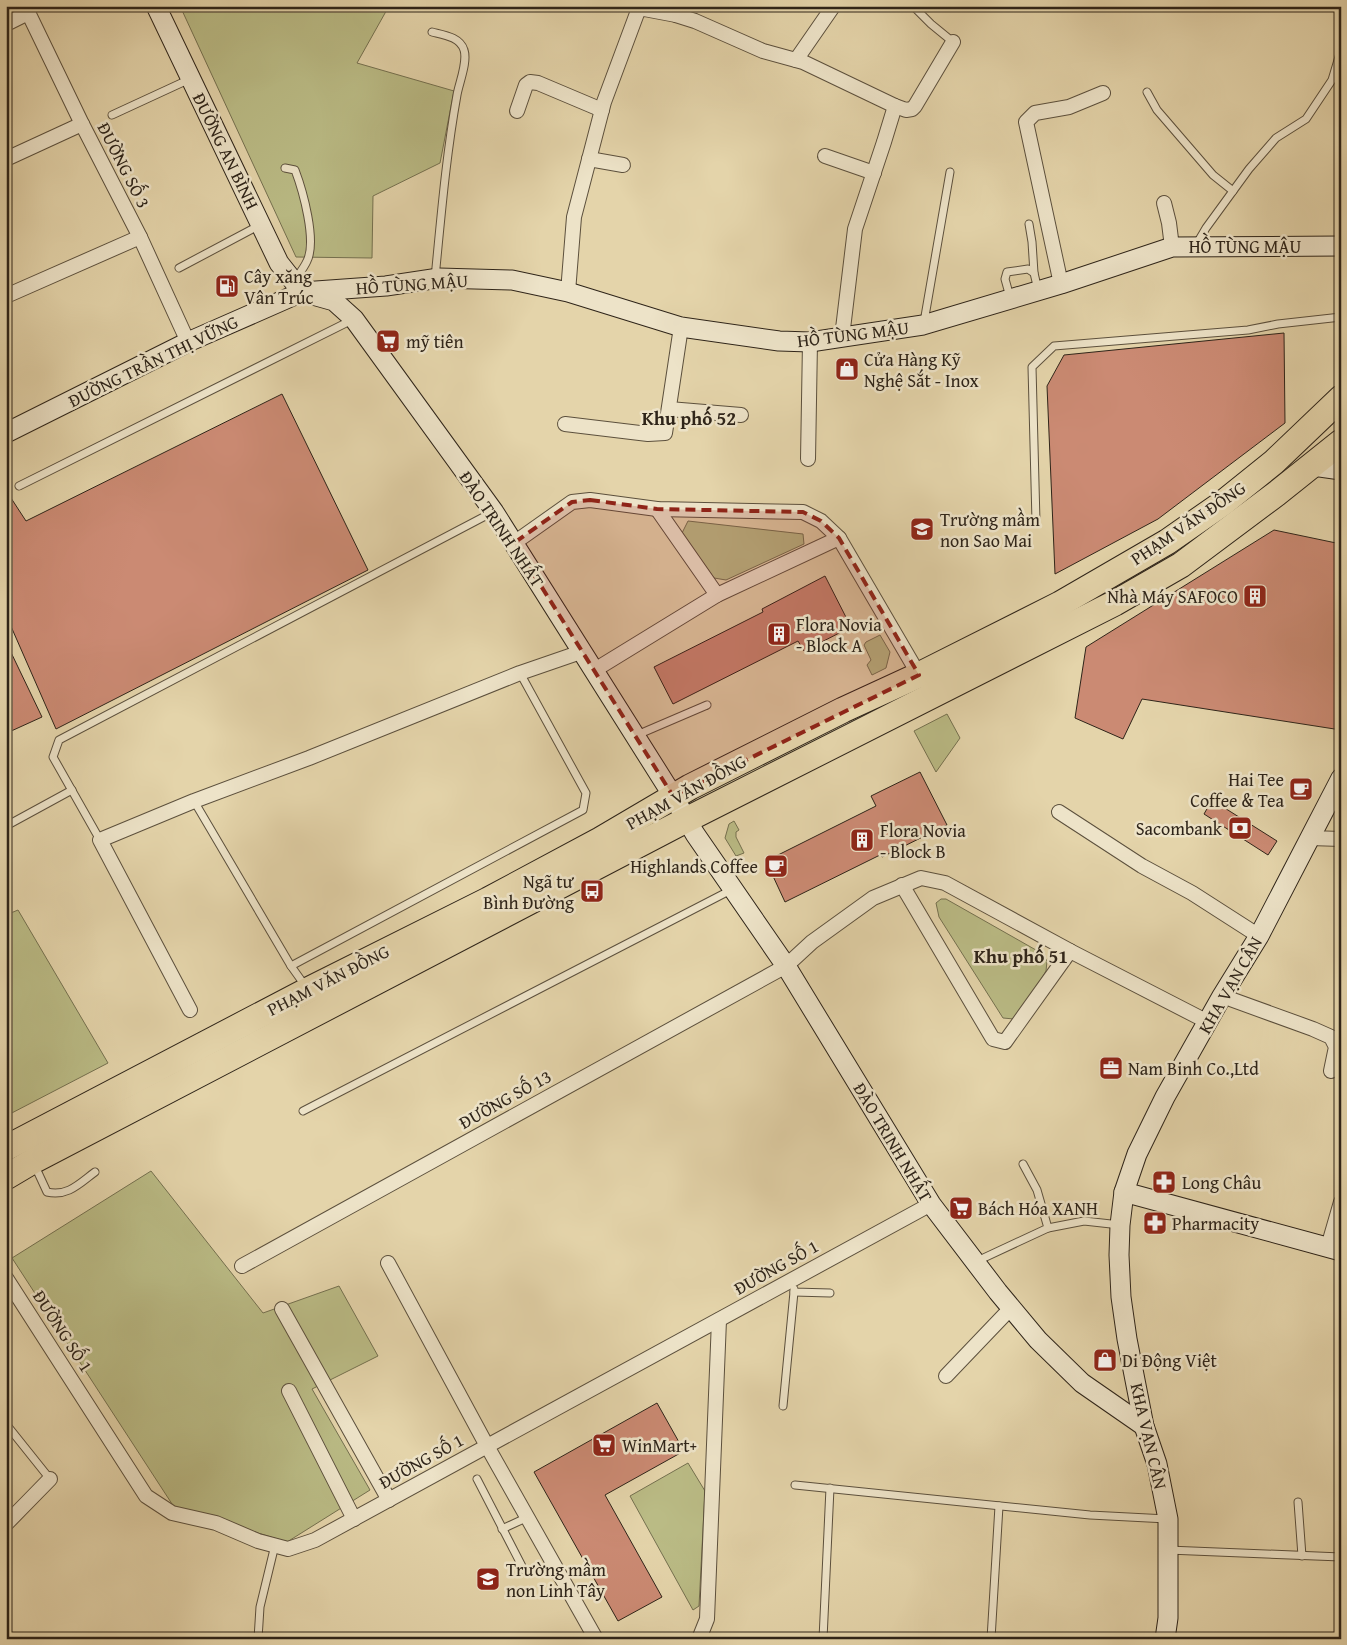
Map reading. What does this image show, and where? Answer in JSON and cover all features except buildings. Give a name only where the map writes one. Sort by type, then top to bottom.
[{"type":"highway","name":"PHẠM VĂN ĐỒNG","points":[[6,1148],[600,840],[673,796],[1060,604],[1167,542],[1223,502],[1274,462],[1341,398]]},
{"type":"highway","name":"PHẠM VĂN ĐỒNG","points":[[6,1178],[33,1161],[686,820],[1115,603],[1181,565],[1313,466],[1341,442]]},
{"type":"street","name":"ĐƯỜNG AN BÌNH","points":[[156,6],[278,262],[297,287]]},
{"type":"street","points":[[568,292],[574,217],[602,110],[637,7],[679,11],[695,21],[763,51],[803,62],[906,110],[912,109],[915,106],[953,42]]},
{"type":"street","points":[[796,60],[832,8]]},
{"type":"street","points":[[6,24],[26,10]]},
{"type":"street","name":"ĐƯỜNG SỐ 3","points":[[26,10],[140,237],[188,342]]},
{"type":"street","points":[[517,111],[526,85],[530,82],[538,83],[602,110]]},
{"type":"street","points":[[1061,284],[1026,122],[1035,113],[1069,107],[1103,93]]},
{"type":"street","points":[[842,337],[855,229],[894,106]]},
{"type":"street","points":[[6,159],[82,124]]},
{"type":"street","points":[[825,156],[874,173]]},
{"type":"street","points":[[590,159],[622,165]]},
{"type":"street","points":[[1164,203],[1170,223],[1172,247]]},
{"type":"street","points":[[6,296],[140,237]]},
{"type":"street","name":"HỒ TÙNG MẬU","points":[[297,287],[386,286],[435,279],[512,280],[568,292],[681,326],[779,341],[810,342],[924,325],[1010,298],[1036,282],[1061,284],[1172,247],[1341,246]]},
{"type":"street","name":"ĐÀO TRINH NHẤT","points":[[297,287],[334,301],[354,319],[494,512],[673,796],[686,820],[786,966],[931,1204],[1038,1340],[1082,1383],[1144,1426]]},
{"type":"street","name":"ĐƯỜNG TRẦN THỊ VỮNG","points":[[6,433],[297,287]]},
{"type":"street","points":[[566,424],[648,434],[665,433],[681,326]]},
{"type":"street","points":[[808,459],[810,342]]},
{"type":"street","points":[[669,409],[741,415]]},
{"type":"street","points":[[1313,466],[1341,470]]},
{"type":"street","points":[[514,543],[572,502],[590,500],[657,509],[803,512],[821,521],[839,538],[919,675]]},
{"type":"street","points":[[657,509],[717,595]]},
{"type":"street","points":[[593,671],[717,595],[839,538]]},
{"type":"street","points":[[190,1010],[100,840],[194,801],[309,758],[520,673],[581,652]]},
{"type":"street","name":"KHA VẠN CÂN","points":[[1165,1639],[1168,1618],[1168,1519],[1157,1464],[1144,1426],[1121,1298],[1119,1255],[1124,1192],[1137,1154],[1165,1097],[1222,996],[1259,936],[1341,778]]},
{"type":"street","points":[[1059,812],[1142,866],[1192,893],[1259,936]]},
{"type":"street","points":[[1310,838],[1341,840]]},
{"type":"street","name":"ĐƯỜNG SỐ 13","points":[[242,1266],[786,966],[812,942],[873,898],[921,878],[945,883],[1070,951],[1208,1022]]},
{"type":"street","points":[[902,885],[993,1040],[1005,1042],[1070,951]]},
{"type":"street","points":[[1222,996],[1313,1029],[1331,1038],[1336,1047],[1331,1071]]},
{"type":"street","points":[[1124,1192],[1334,1249],[1341,1202]]},
{"type":"street","name":"ĐƯỜNG SỐ 1","points":[[6,1278],[146,1496],[172,1513],[216,1523],[258,1541],[288,1549],[315,1540],[719,1320],[795,1285],[931,1204]]},
{"type":"street","points":[[388,1263],[487,1446],[596,1639]]},
{"type":"street","points":[[946,1376],[1011,1308]]},
{"type":"street","points":[[282,1309],[388,1500]]},
{"type":"street","points":[[699,1639],[707,1619],[719,1320]]},
{"type":"street","points":[[289,1391],[354,1519]]},
{"type":"street","points":[[6,1524],[50,1479]]},
{"type":"lane","points":[[913,6],[953,42]]},
{"type":"lane","points":[[432,32],[451,36],[459,42],[464,50],[464,67],[457,94],[444,188],[435,279]]},
{"type":"lane","points":[[1195,246],[1249,169],[1276,138],[1306,118],[1332,80],[1341,50]]},
{"type":"lane","points":[[112,115],[191,78]]},
{"type":"lane","points":[[1147,92],[1157,110],[1213,174],[1233,191]]},
{"type":"lane","points":[[285,168],[295,170],[310,225],[310,251],[297,287]]},
{"type":"lane","points":[[924,325],[950,172]]},
{"type":"lane","points":[[178,268],[261,224]]},
{"type":"lane","points":[[1029,224],[1036,282]]},
{"type":"lane","points":[[1010,298],[1005,279],[1007,272],[1028,269],[1036,282]]},
{"type":"lane","points":[[1036,522],[1032,367],[1054,346],[1248,330],[1341,316]]},
{"type":"lane","points":[[18,486],[354,319]]},
{"type":"lane","points":[[100,840],[53,757],[59,740],[494,512]]},
{"type":"lane","points":[[290,966],[583,810],[586,793],[520,673]]},
{"type":"lane","points":[[634,736],[707,705]]},
{"type":"lane","points":[[6,826],[72,790]]},
{"type":"lane","points":[[194,801],[290,966],[308,990]]},
{"type":"lane","points":[[303,1111],[734,889]]},
{"type":"lane","points":[[33,1161],[48,1192],[57,1194],[72,1190],[96,1172]]},
{"type":"lane","points":[[1023,1164],[1037,1190],[1048,1228]]},
{"type":"lane","points":[[975,1262],[1048,1228],[1084,1221],[1120,1225]]},
{"type":"lane","points":[[783,1406],[795,1285],[830,1293]]},
{"type":"lane","points":[[6,1424],[50,1479]]},
{"type":"lane","points":[[477,1479],[524,1570]]},
{"type":"lane","points":[[795,1485],[1090,1515],[1168,1519]]},
{"type":"lane","points":[[823,1639],[830,1488]]},
{"type":"lane","points":[[1298,1502],[1302,1556]]},
{"type":"lane","points":[[991,1639],[999,1506]]},
{"type":"lane","points":[[502,1529],[528,1517]]},
{"type":"lane","points":[[258,1639],[260,1607],[275,1545]]},
{"type":"lane","points":[[1168,1550],[1341,1557]]},
{"type":"highlighted area","points":[[590,500],[657,509],[803,512],[821,521],[839,538],[919,675],[673,796],[514,543],[572,502]]},
{"type":"green space","points":[[180,6],[389,6],[357,63],[454,91],[440,163],[373,196],[372,258],[296,257]]},
{"type":"green space","points":[[688,521],[803,534],[804,544],[726,580],[714,578],[682,533]]},
{"type":"green space","points":[[880,635],[890,652],[886,668],[872,675],[867,665],[871,660],[864,645]]},
{"type":"green space","points":[[947,714],[960,738],[936,772],[914,731]]},
{"type":"green space","points":[[734,821],[739,830],[736,832],[736,837],[744,853],[736,856],[725,838],[729,824]]},
{"type":"green space","points":[[941,899],[946,899],[1043,954],[1047,961],[1046,971],[1021,1014],[1014,1019],[1003,1018],[939,917],[936,903]]},
{"type":"green space","points":[[18,910],[108,1063],[6,1116],[6,915]]},
{"type":"green space","points":[[151,1171],[263,1313],[339,1286],[378,1356],[312,1389],[370,1490],[287,1542],[174,1507],[12,1258]]},
{"type":"green space","points":[[688,1463],[705,1491],[699,1606],[693,1610],[630,1496]]},
{"type":"place","name":"Cây xăng Vân Trúc","points":[[227,286]]},
{"type":"place","name":"mỹ tiên","points":[[388,341]]},
{"type":"place","name":"Cửa Hàng Kỹ Nghệ Sắt - Inox","points":[[847,369]]},
{"type":"place","name":"Trường mầm non Sao Mai","points":[[922,529]]},
{"type":"place","name":"Nhà Máy SAFOCO","points":[[1255,596]]},
{"type":"place","name":"Flora Novia - Block A","points":[[779,634]]},
{"type":"place","name":"Hai Tee Coffee & Tea","points":[[1301,789]]},
{"type":"place","name":"Sacombank","points":[[1240,828]]},
{"type":"place","name":"Flora Novia - Block B","points":[[862,840]]},
{"type":"place","name":"Highlands Coffee","points":[[776,866]]},
{"type":"place","name":"Ngã tư Bình Đường","points":[[592,891]]},
{"type":"place","name":"Nam Binh Co.,Ltd","points":[[1111,1068]]},
{"type":"place","name":"Long Châu","points":[[1164,1182]]},
{"type":"place","name":"Bách Hóa XANH","points":[[961,1208]]},
{"type":"place","name":"Pharmacity","points":[[1155,1223]]},
{"type":"place","name":"Di Động Việt","points":[[1105,1360]]},
{"type":"place","name":"WinMart+","points":[[604,1445]]},
{"type":"place","name":"Trường mầm non Linh Tây","points":[[488,1579]]},
{"type":"district","name":"Khu phố 52","points":[[689,418]]},
{"type":"district","name":"Khu phố 51","points":[[1021,956]]}]
